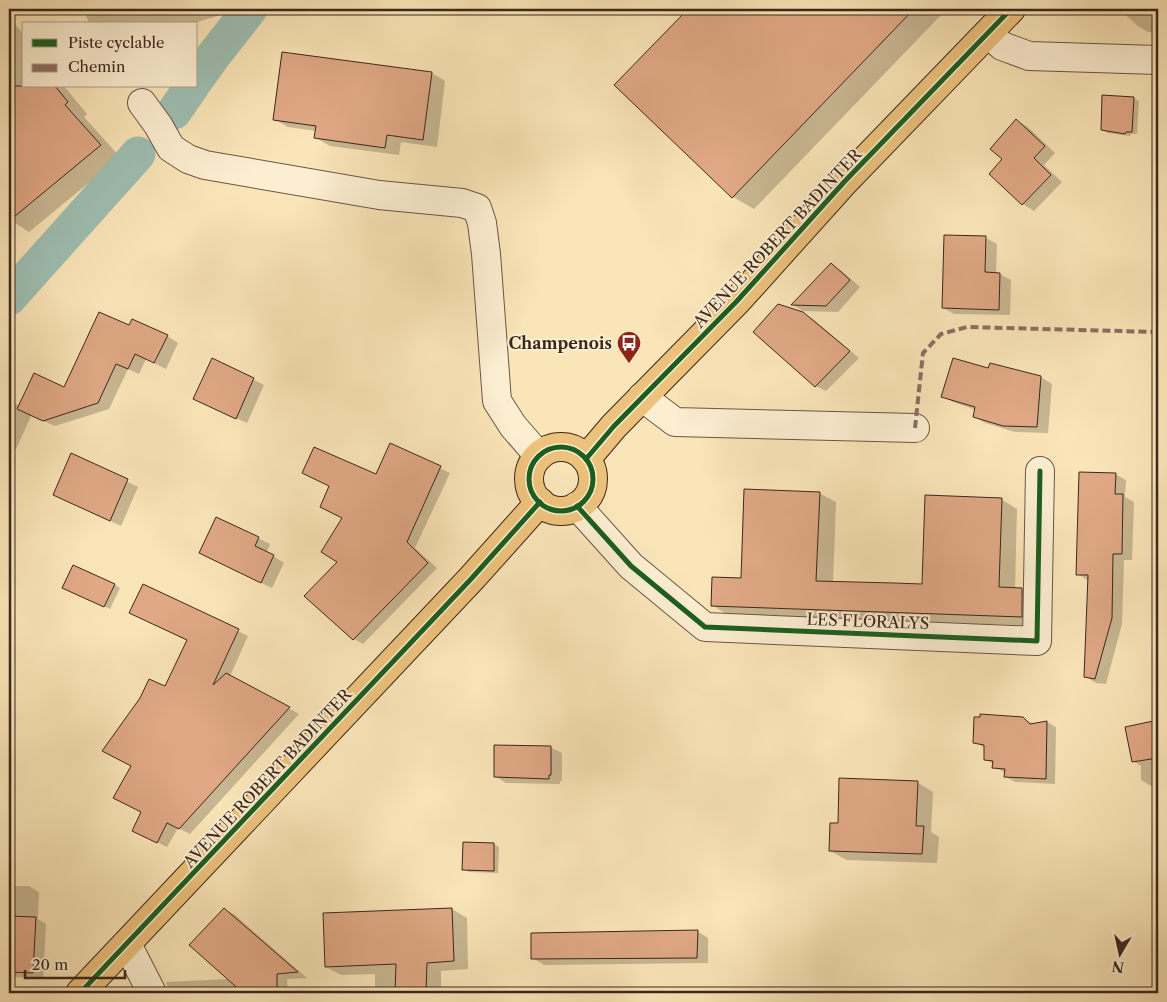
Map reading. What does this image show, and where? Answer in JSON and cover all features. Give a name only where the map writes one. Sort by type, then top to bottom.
[{"type":"main road","name":"AVENUE ROBERT BADINTER","points":[[586,459],[642,396],[737,301],[845,181],[989,34],[1010,9]]},
{"type":"main road","points":[[558,447],[578,452],[586,459],[590,466],[592,484],[590,493],[578,506],[568,510],[549,508],[534,496],[529,479],[530,471],[539,456],[548,450],[558,447]]},
{"type":"main road","name":"AVENUE ROBERT BADINTER","points":[[80,993],[472,579],[540,502]]},
{"type":"street","points":[[989,34],[1002,46],[1029,56],[1158,60]]},
{"type":"street","points":[[142,103],[158,125],[171,148],[188,159],[205,165],[380,195],[462,203],[477,208],[482,223],[486,254],[497,401],[513,426],[539,456]]},
{"type":"street","points":[[642,396],[675,422],[915,428]]},
{"type":"street","name":"LES FLORALYS","points":[[578,506],[631,566],[705,627],[1037,641],[1040,472]]},
{"type":"street","points":[[127,944],[152,993]]},
{"type":"building","points":[[688,9],[914,9],[732,198],[614,85]]},
{"type":"building","points":[[282,52],[432,72],[423,140],[387,135],[385,148],[314,138],[316,126],[273,120]]},
{"type":"building","points":[[9,86],[57,88],[68,102],[65,105],[101,145],[9,221]]},
{"type":"building","points":[[1102,95],[1134,97],[1132,132],[1126,132],[1125,134],[1101,130]]},
{"type":"building","points":[[1016,119],[1045,146],[1034,158],[1051,175],[1022,205],[989,174],[1002,159],[990,149]]},
{"type":"building","points":[[944,235],[986,236],[985,272],[1000,273],[999,310],[942,308]]},
{"type":"building","points":[[831,263],[850,280],[826,306],[791,305]]},
{"type":"building","points":[[778,304],[803,312],[850,351],[815,387],[753,332]]},
{"type":"building","points":[[99,312],[129,325],[132,319],[168,335],[154,363],[135,354],[128,369],[116,364],[98,403],[43,421],[17,409],[34,373],[64,387]]},
{"type":"building","points":[[212,358],[254,378],[236,419],[193,399]]},
{"type":"building","points":[[953,358],[988,368],[990,363],[1041,376],[1037,427],[1003,426],[973,417],[975,407],[941,397]]},
{"type":"building","points":[[390,443],[441,466],[407,542],[428,563],[353,640],[304,596],[337,562],[321,552],[342,518],[320,507],[329,486],[302,473],[314,447],[376,474]]},
{"type":"building","points":[[71,453],[128,479],[110,521],[53,495]]},
{"type":"building","points":[[1079,472],[1116,473],[1115,494],[1123,494],[1122,554],[1113,554],[1112,618],[1095,679],[1084,677],[1088,575],[1076,575]]},
{"type":"building","points":[[744,489],[820,492],[816,581],[922,584],[925,495],[1002,498],[999,587],[1022,588],[1022,617],[711,606],[712,577],[741,578]]},
{"type":"building","points":[[216,517],[259,537],[255,546],[274,555],[261,583],[199,553]]},
{"type":"building","points":[[73,565],[115,584],[104,607],[62,588]]},
{"type":"building","points":[[143,584],[239,629],[213,685],[226,673],[290,707],[179,829],[167,823],[157,843],[132,831],[141,812],[113,798],[131,766],[102,751],[140,698],[149,679],[165,686],[187,640],[129,613]]},
{"type":"building","points":[[980,714],[1023,717],[1030,724],[1047,721],[1046,779],[1004,777],[1005,769],[992,768],[993,761],[984,760],[984,745],[973,743],[974,717],[980,717]]},
{"type":"building","points":[[1158,720],[1158,758],[1132,762],[1125,727]]},
{"type":"building","points":[[494,745],[551,746],[551,775],[549,775],[549,779],[494,777]]},
{"type":"building","points":[[839,778],[918,781],[916,826],[924,826],[922,854],[829,851],[830,823],[838,823]]},
{"type":"building","points":[[463,842],[494,843],[494,871],[462,870]]},
{"type":"building","points":[[224,908],[298,972],[277,974],[277,993],[243,993],[189,945]]},
{"type":"building","points":[[452,908],[454,961],[427,963],[426,993],[395,993],[396,964],[325,967],[323,913]]},
{"type":"building","points":[[9,916],[36,917],[33,973],[9,972]]},
{"type":"building","points":[[698,930],[697,958],[531,959],[531,933]]},
{"type":"waterway","points":[[198,77],[250,9]]},
{"type":"waterway","points":[[174,112],[191,88]]},
{"type":"waterway","points":[[9,298],[138,154]]},
{"type":"marked path","points":[[915,428],[923,353],[941,334],[967,327],[1158,332]]},
{"type":"cycle path","points":[[586,459],[614,426],[737,301],[845,181],[1011,9]]},
{"type":"cycle path","points":[[561,447],[579,453],[587,461],[593,479],[587,497],[579,505],[561,511],[543,505],[535,497],[529,479],[535,461],[543,453],[561,447]]},
{"type":"cycle path","points":[[577,506],[631,566],[705,627],[1037,641],[1040,471]]},
{"type":"cycle path","points":[[80,993],[471,579],[540,502]]},
{"type":"place","name":"Champenois","points":[[629,364]]}]
